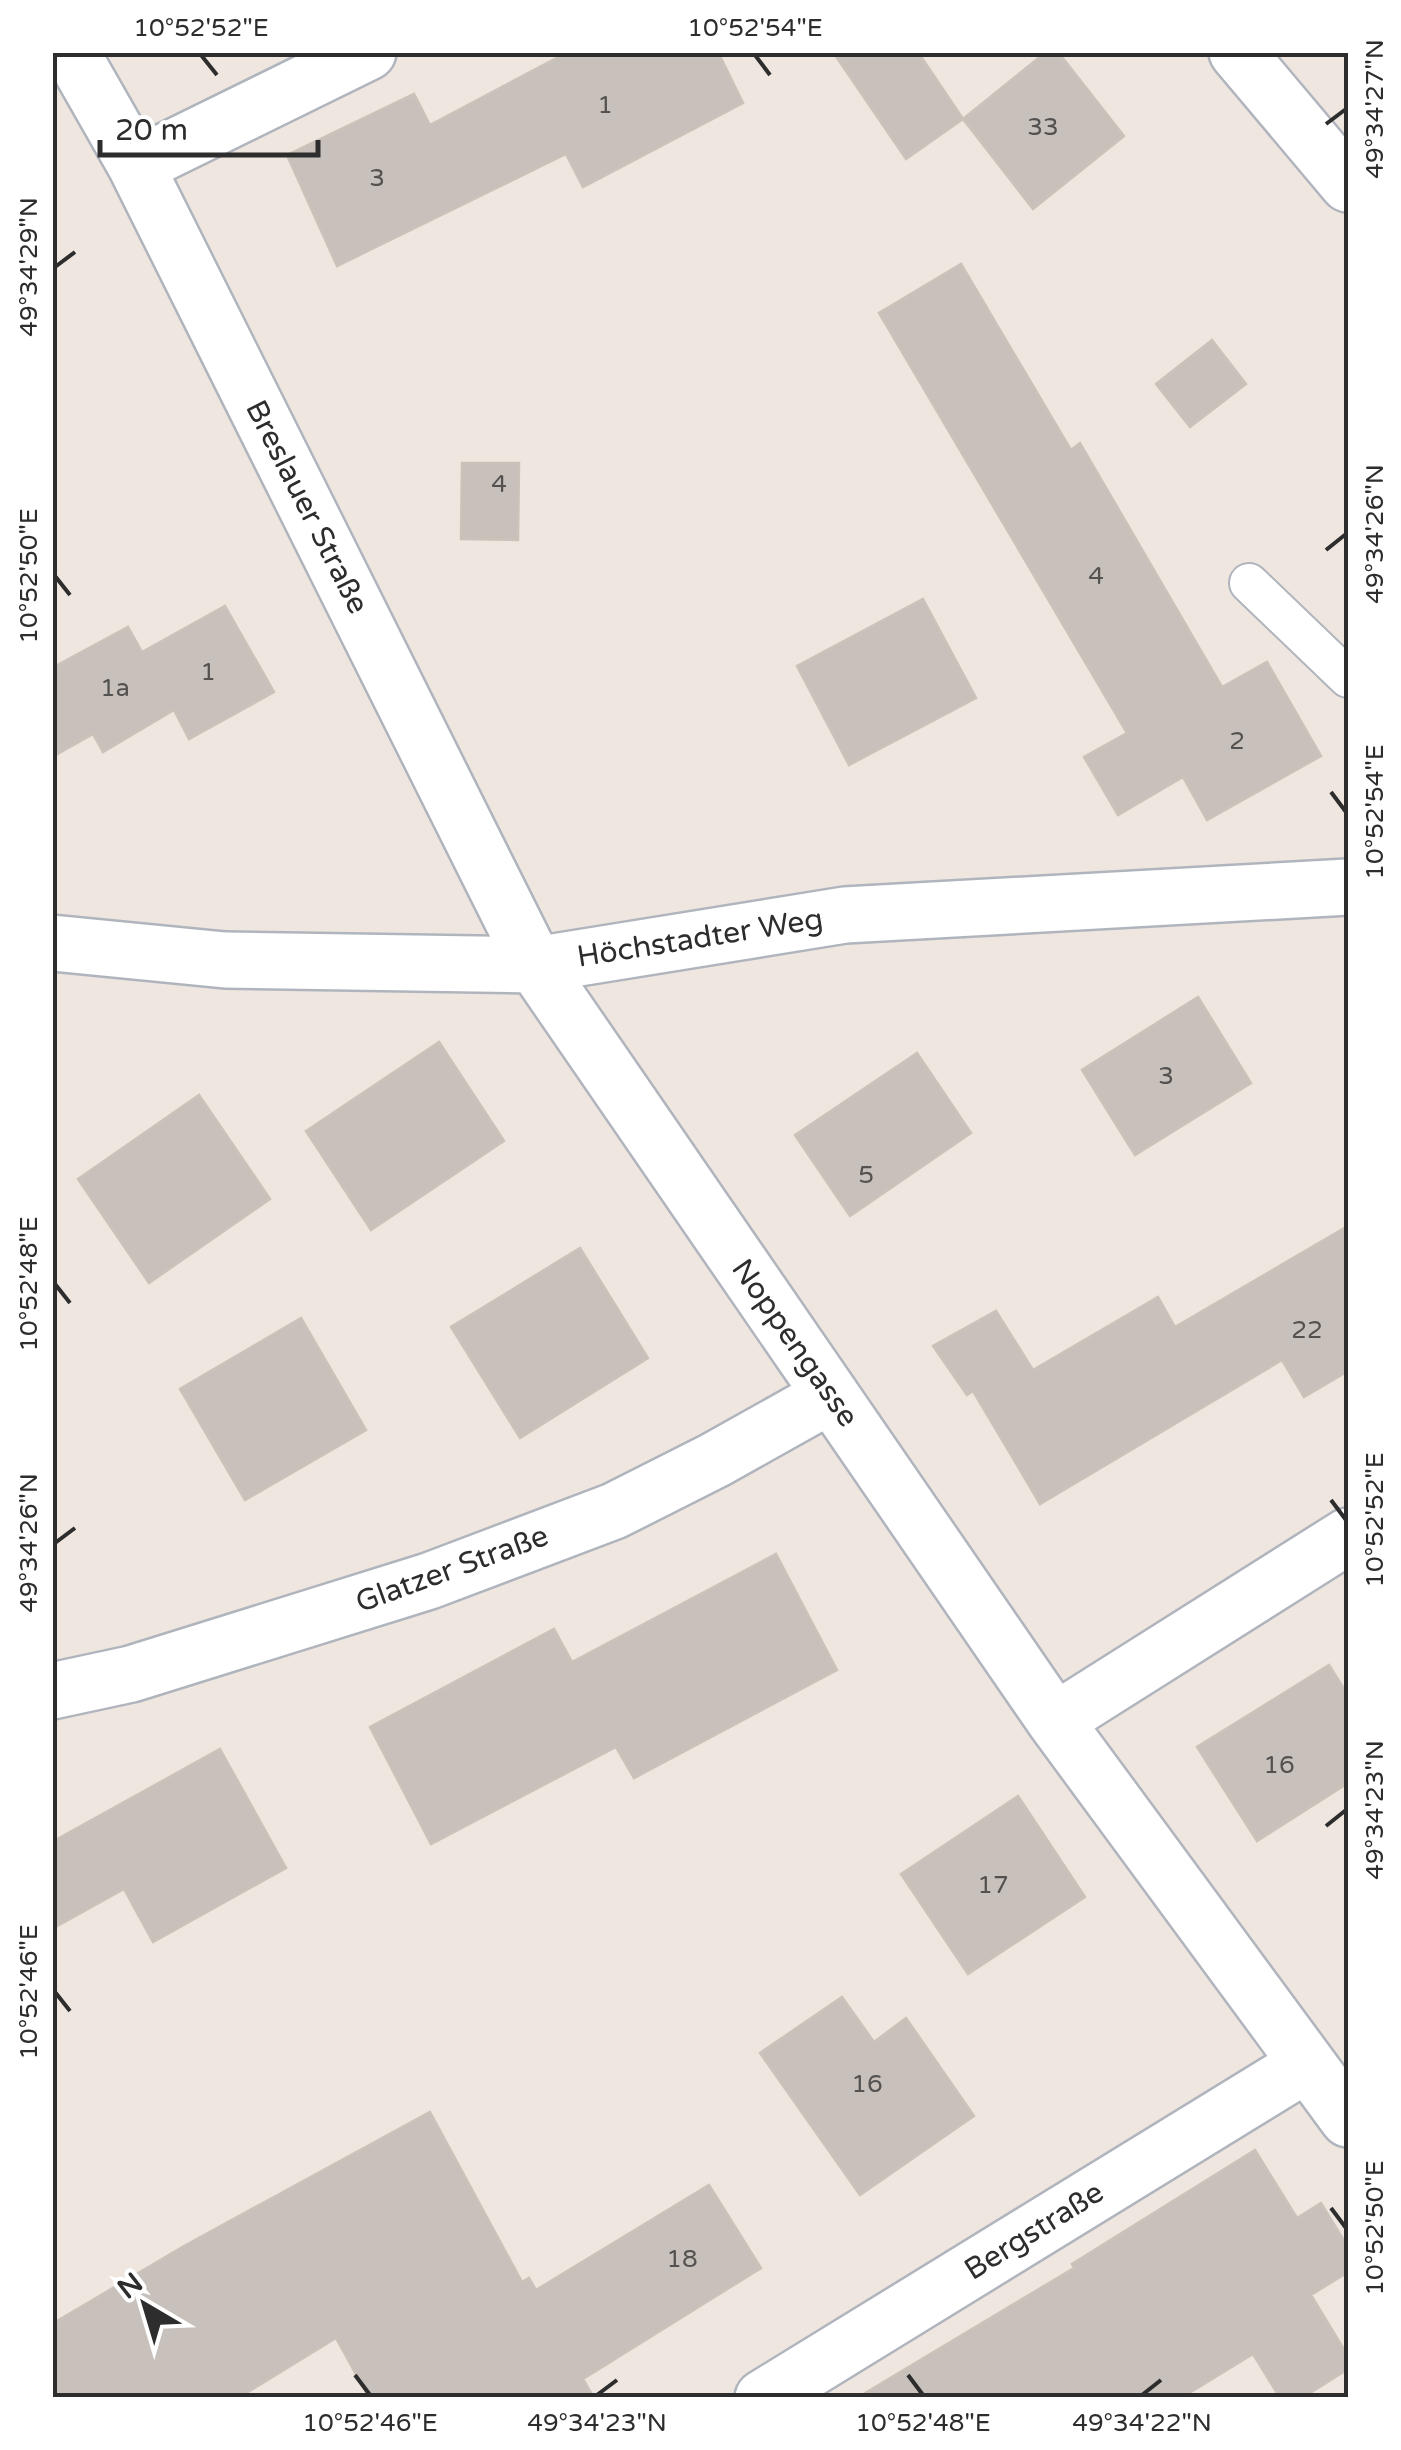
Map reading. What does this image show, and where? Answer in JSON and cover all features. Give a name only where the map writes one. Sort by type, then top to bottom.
[{"type":"street","name":"Breslauer Straße","points":[[72,52],[136,166],[535,966]]},
{"type":"street","points":[[136,166],[368,52]]},
{"type":"street","points":[[1237,52],[1348,184]]},
{"type":"street","name":"Höchstadter Weg","points":[[52,943],[225,960],[535,966],[845,915],[1348,887]]},
{"type":"street","name":"Noppengasse","points":[[535,966],[1055,1721],[1348,2119]]},
{"type":"street","name":"Glatzer Straße","points":[[52,1690],[132,1674],[448,1574],[614,1510],[715,1460],[831,1394]]},
{"type":"street","points":[[1055,1721],[1348,1536]]},
{"type":"street","name":"Bergstraße","points":[[763,2398],[1306,2065]]},
{"type":"lane","points":[[1249,582],[1348,678]]},
{"type":"building","points":[[568,52],[718,52],[743,103],[583,187],[566,154],[337,266],[287,155],[414,94],[430,125]]},
{"type":"building","points":[[833,52],[918,52],[963,119],[906,159]]},
{"type":"building","points":[[1046,52],[1058,52],[1124,136],[1033,209],[963,119]]},
{"type":"building","points":[[961,264],[1071,450],[1080,443],[1222,687],[1267,662],[1321,756],[1207,820],[1183,777],[1118,815],[1084,757],[1127,733],[879,313]]},
{"type":"building","points":[[1212,340],[1246,384],[1190,427],[1156,384]]},
{"type":"building","points":[[462,463],[519,463],[518,540],[461,539]]},
{"type":"building","points":[[923,599],[976,698],[849,765],[797,666]]},
{"type":"building","points":[[225,606],[274,692],[189,739],[174,710],[103,752],[93,734],[52,757],[52,668],[128,627],[142,652]]},
{"type":"building","points":[[1198,997],[1251,1083],[1135,1155],[1082,1070]]},
{"type":"building","points":[[439,1042],[504,1141],[371,1230],[306,1131]]},
{"type":"building","points":[[917,1053],[971,1133],[850,1216],[795,1135]]},
{"type":"building","points":[[199,1095],[270,1199],[149,1283],[78,1179]]},
{"type":"building","points":[[1348,1226],[1348,1371],[1304,1397],[1282,1360],[1040,1504],[973,1391],[967,1395],[933,1346],[996,1311],[1033,1370],[1158,1297],[1175,1327]]},
{"type":"building","points":[[580,1248],[648,1358],[520,1438],[451,1327]]},
{"type":"building","points":[[301,1318],[366,1430],[245,1500],[180,1389]]},
{"type":"building","points":[[776,1554],[837,1670],[634,1778],[616,1747],[431,1844],[370,1727],[554,1629],[572,1662]]},
{"type":"building","points":[[1329,1665],[1348,1695],[1348,1783],[1257,1841],[1197,1747]]},
{"type":"building","points":[[220,1749],[286,1868],[153,1942],[124,1889],[52,1929],[52,1842]]},
{"type":"building","points":[[1018,1796],[1085,1897],[968,1974],[901,1874]]},
{"type":"building","points":[[842,1997],[874,2042],[906,2018],[974,2116],[860,2195],[760,2053]]},
{"type":"building","points":[[430,2112],[522,2282],[529,2278],[536,2290],[709,2185],[761,2268],[583,2379],[594,2398],[369,2398],[336,2338],[238,2398],[52,2398],[52,2324],[184,2246]]},
{"type":"building","points":[[1255,2150],[1297,2218],[1321,2203],[1348,2247],[1348,2272],[1311,2295],[1348,2356],[1348,2369],[1302,2398],[1280,2398],[1253,2354],[1181,2398],[857,2398],[1074,2268],[1072,2264]]}]
